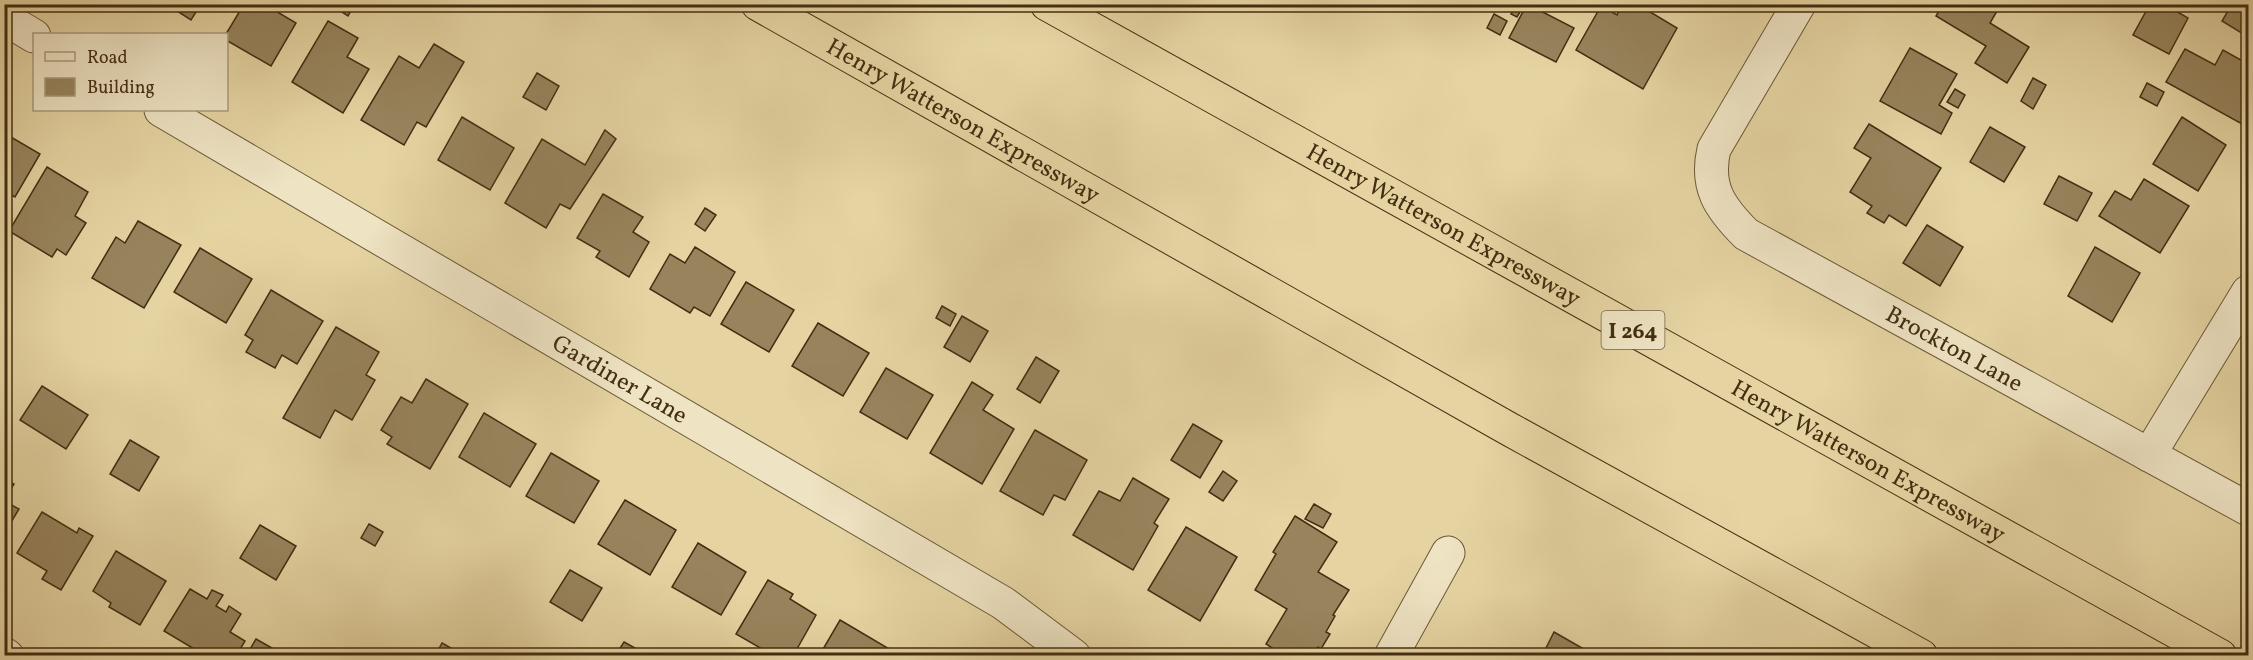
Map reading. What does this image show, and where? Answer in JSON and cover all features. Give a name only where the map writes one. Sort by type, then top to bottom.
[{"type":"highway","name":"Henry Watterson Expressway","points":[[758,4],[1498,424],[1921,656]]},
{"type":"highway","name":"Henry Watterson Expressway","points":[[1047,4],[2220,656]]},
{"type":"street","name":"Brockton Lane","points":[[1798,4],[1714,149],[1710,166],[1713,188],[1725,214],[1746,234],[2248,509]]},
{"type":"street","points":[[4,18],[33,35]]},
{"type":"street","name":"Gardiner Lane","points":[[163,111],[1003,603],[1074,656]]},
{"type":"street","points":[[2149,455],[2248,292]]},
{"type":"street","points":[[1391,656],[1448,554]]},
{"type":"building","points":[[166,4],[201,4],[191,20]]},
{"type":"building","points":[[244,4],[264,4],[296,23],[271,66],[228,41],[227,33]]},
{"type":"building","points":[[336,4],[355,4],[348,16],[334,7]]},
{"type":"building","points":[[1517,4],[1523,7],[1517,17],[1511,14]]},
{"type":"building","points":[[1527,4],[1574,28],[1556,62],[1509,38]]},
{"type":"building","points":[[1622,4],[1630,9],[1633,4],[1637,4],[1677,28],[1643,89],[1576,50],[1601,6],[1617,15]]},
{"type":"building","points":[[1943,4],[2001,4],[1990,23],[2029,47],[2007,83],[1975,63],[1986,46],[1936,16]]},
{"type":"building","points":[[2150,4],[2164,4],[2188,18],[2169,54],[2133,35]]},
{"type":"building","points":[[2232,4],[2248,4],[2248,37],[2222,21]]},
{"type":"building","points":[[1494,14],[1507,21],[1500,35],[1487,28]]},
{"type":"building","points":[[328,21],[358,38],[347,57],[369,69],[343,113],[292,82]]},
{"type":"building","points":[[434,44],[464,62],[426,127],[417,122],[404,145],[361,120],[399,56],[419,68]]},
{"type":"building","points":[[1910,48],[1957,74],[1939,105],[1952,113],[1941,134],[1880,101]]},
{"type":"building","points":[[2185,49],[2215,65],[2223,50],[2248,64],[2248,112],[2242,124],[2166,82]]},
{"type":"building","points":[[537,73],[559,86],[546,110],[523,97]]},
{"type":"building","points":[[2033,78],[2046,85],[2033,109],[2021,101]]},
{"type":"building","points":[[2147,83],[2164,92],[2157,106],[2140,97]]},
{"type":"building","points":[[1955,89],[1965,95],[1958,108],[1947,102]]},
{"type":"building","points":[[462,117],[514,148],[490,190],[438,160]]},
{"type":"building","points":[[2182,117],[2226,145],[2198,191],[2153,164]]},
{"type":"building","points":[[1869,124],[1941,168],[1906,226],[1889,215],[1884,223],[1867,213],[1872,206],[1850,192],[1871,158],[1854,148]]},
{"type":"building","points":[[1990,127],[2025,147],[2004,182],[1970,162]]},
{"type":"building","points":[[605,130],[616,139],[570,209],[560,204],[546,228],[505,203],[542,139],[585,165]]},
{"type":"building","points":[[4,133],[40,154],[15,197],[4,191]]},
{"type":"building","points":[[47,167],[88,192],[75,216],[86,223],[66,255],[57,249],[52,257],[9,231]]},
{"type":"building","points":[[2059,176],[2092,193],[2077,221],[2044,204]]},
{"type":"building","points":[[2144,179],[2189,206],[2160,253],[2099,216],[2115,191],[2131,200]]},
{"type":"building","points":[[603,194],[643,217],[633,232],[649,242],[629,277],[596,257],[600,251],[577,238]]},
{"type":"building","points":[[705,208],[716,215],[705,231],[695,224]]},
{"type":"building","points":[[138,221],[181,245],[144,308],[92,278],[116,237],[125,243]]},
{"type":"building","points":[[1927,225],[1963,247],[1940,286],[1903,263]]},
{"type":"building","points":[[695,247],[735,272],[710,316],[694,307],[690,313],[650,289],[670,254],[685,263]]},
{"type":"building","points":[[2095,247],[2140,273],[2112,322],[2068,296]]},
{"type":"building","points":[[200,248],[252,279],[226,323],[174,292]]},
{"type":"building","points":[[746,282],[794,310],[769,352],[721,324]]},
{"type":"building","points":[[271,290],[323,321],[297,364],[282,355],[275,368],[246,352],[253,340],[245,335]]},
{"type":"building","points":[[942,306],[956,314],[950,326],[936,318]]},
{"type":"building","points":[[962,316],[988,331],[970,362],[944,347]]},
{"type":"building","points":[[818,323],[869,353],[843,396],[792,366]]},
{"type":"building","points":[[336,327],[379,352],[366,375],[375,380],[352,420],[335,410],[320,438],[283,418]]},
{"type":"building","points":[[1036,357],[1059,371],[1040,403],[1017,389]]},
{"type":"building","points":[[886,368],[933,395],[907,439],[860,412]]},
{"type":"building","points":[[426,379],[468,404],[430,469],[387,444],[392,437],[381,430],[401,397],[412,403]]},
{"type":"building","points":[[972,382],[993,395],[983,410],[1014,429],[982,484],[930,453]]},
{"type":"building","points":[[42,386],[88,415],[66,449],[20,420]]},
{"type":"building","points":[[484,413],[536,444],[510,487],[459,457]]},
{"type":"building","points":[[1193,424],[1222,441],[1200,478],[1171,460]]},
{"type":"building","points":[[1035,430],[1087,460],[1065,500],[1054,495],[1043,515],[1000,491]]},
{"type":"building","points":[[130,440],[159,457],[139,491],[110,474]]},
{"type":"building","points":[[551,453],[599,481],[574,523],[526,496]]},
{"type":"building","points":[[1223,471],[1237,481],[1223,501],[1209,492]]},
{"type":"building","points":[[1133,478],[1169,499],[1154,523],[1158,526],[1133,570],[1073,535],[1099,491],[1120,501]]},
{"type":"building","points":[[4,479],[14,484],[4,500]]},
{"type":"building","points":[[625,500],[676,530],[650,575],[598,544]]},
{"type":"building","points":[[4,501],[19,509],[4,534]]},
{"type":"building","points":[[1314,504],[1331,514],[1323,528],[1305,519]]},
{"type":"building","points":[[42,512],[77,533],[79,528],[93,536],[61,590],[42,579],[47,571],[17,553]]},
{"type":"building","points":[[1295,516],[1337,542],[1318,572],[1349,590],[1333,615],[1335,616],[1326,632],[1330,634],[1321,649],[1318,647],[1312,656],[1285,656],[1266,644],[1287,609],[1255,590],[1276,554],[1273,552]]},
{"type":"building","points":[[369,524],[383,532],[375,546],[361,538]]},
{"type":"building","points":[[260,525],[296,546],[276,580],[240,558]]},
{"type":"building","points":[[1186,527],[1237,557],[1200,621],[1148,590]]},
{"type":"building","points":[[698,543],[746,572],[721,615],[672,587]]},
{"type":"building","points":[[116,551],[166,581],[140,625],[109,607],[111,603],[93,591]]},
{"type":"building","points":[[570,570],[602,588],[582,621],[550,602]]},
{"type":"building","points":[[768,580],[793,594],[790,599],[816,615],[793,656],[774,656],[736,634]]},
{"type":"building","points":[[190,589],[207,599],[212,590],[223,595],[216,606],[226,612],[229,606],[241,614],[230,632],[245,641],[236,656],[193,656],[196,650],[164,631]]},
{"type":"building","points":[[840,620],[891,650],[888,656],[819,656]]},
{"type":"building","points":[[1554,632],[1596,656],[1542,656]]},
{"type":"building","points":[[256,639],[277,651],[285,656],[246,656]]},
{"type":"building","points":[[624,642],[644,653],[642,656],[615,656]]},
{"type":"building","points":[[442,643],[458,652],[456,656],[435,656]]},
{"type":"building","points":[[396,650],[406,656],[392,656]]}]
